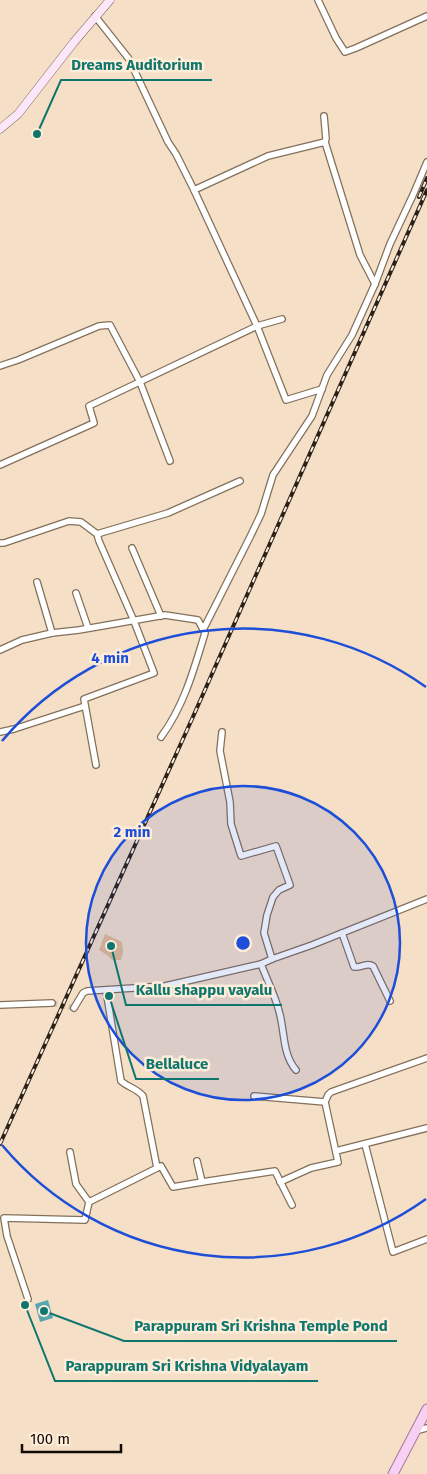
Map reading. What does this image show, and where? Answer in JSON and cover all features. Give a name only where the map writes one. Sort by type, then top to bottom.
[{"type":"main road","points":[[0,129],[18,114],[74,42],[110,0]]},
{"type":"main road","points":[[393,1474],[427,1409]]},
{"type":"street","points":[[318,0],[336,38],[345,52],[427,16]]},
{"type":"street","points":[[95,16],[129,59],[168,142],[194,190],[257,326],[286,400],[322,389]]},
{"type":"street","points":[[324,116],[325,142],[360,255],[376,284]]},
{"type":"street","points":[[194,190],[268,156],[325,142]]},
{"type":"street","points":[[203,630],[261,514],[273,474],[312,416],[327,375],[352,335],[376,284],[390,244],[427,162]]},
{"type":"street","points":[[0,465],[94,423],[89,406],[257,326],[282,319]]},
{"type":"street","points":[[0,366],[99,326],[110,325],[140,382],[170,461]]},
{"type":"street","points":[[97,534],[168,513],[240,481]]},
{"type":"street","points":[[0,543],[70,521],[80,522],[97,534],[154,673],[84,699],[96,765]]},
{"type":"street","points":[[132,548],[161,616]]},
{"type":"street","points":[[36,582],[52,633]]},
{"type":"street","points":[[76,593],[88,628]]},
{"type":"street","points":[[0,650],[22,640],[52,633],[161,616],[198,620],[205,633],[183,700],[161,737]]},
{"type":"street","points":[[0,732],[85,706]]},
{"type":"street","points":[[222,732],[220,750],[230,802],[231,824],[241,856],[276,846],[290,885],[279,890],[273,897],[267,915],[264,933],[272,959]]},
{"type":"street","points":[[74,1008],[82,993],[88,991],[166,986],[261,964],[342,934],[427,899]]},
{"type":"street","points":[[342,934],[354,967],[357,968],[371,964],[390,1001]]},
{"type":"street","points":[[261,964],[279,1010],[286,1051],[290,1063],[296,1070]]},
{"type":"street","points":[[106,990],[121,1081],[127,1086],[136,1088],[143,1096],[157,1168]]},
{"type":"street","points":[[0,1005],[52,1003]]},
{"type":"street","points":[[280,1182],[311,1168],[338,1162],[325,1102],[331,1092],[427,1058]]},
{"type":"street","points":[[254,1096],[325,1102]]},
{"type":"street","points":[[336,1151],[427,1128]]},
{"type":"street","points":[[365,1144],[393,1252],[427,1240]]},
{"type":"street","points":[[28,1299],[4,1218],[85,1220],[89,1202],[76,1184],[70,1152]]},
{"type":"street","points":[[197,1161],[202,1182]]},
{"type":"street","points":[[89,1202],[161,1166],[173,1188],[275,1171],[292,1205]]},
{"type":"street","points":[[415,1432],[427,1428]]},
{"type":"shaded area","points":[[105,934],[122,942],[123,952],[121,960],[112,960],[99,950]]},
{"type":"water","points":[[48,1300],[53,1318],[40,1322],[35,1304]]},
{"type":"tunnel","points":[[52,1003],[74,1008]]},
{"type":"railway","points":[[419,197],[427,178]]},
{"type":"railway","points":[[0,1144],[192,719],[427,190]]},
{"type":"place","name":"Dreams Auditorium","points":[[37,134]]},
{"type":"place","name":"Kallu shappu vayalu","points":[[111,946]]},
{"type":"place","name":"Bellaluce","points":[[109,996]]},
{"type":"place","name":"Parappuram Sri Krishna Vidyalayam","points":[[25,1305]]},
{"type":"place","name":"Parappuram Sri Krishna Temple Pond","points":[[44,1311]]}]
